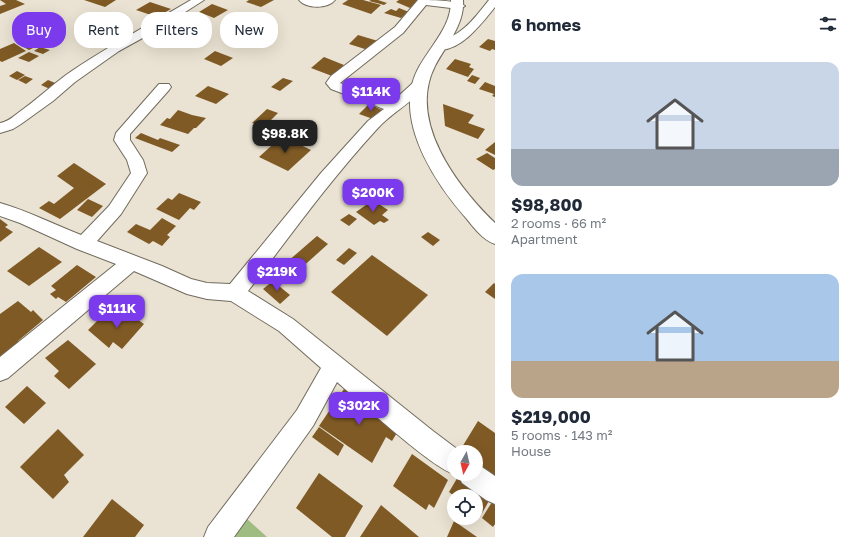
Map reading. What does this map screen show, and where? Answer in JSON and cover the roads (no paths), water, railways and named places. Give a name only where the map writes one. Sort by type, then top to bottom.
[{"type":"main road","points":[[458,3],[441,46],[420,84],[419,102],[421,121],[428,146],[438,165],[458,195],[480,222],[495,236]]},
{"type":"street","points":[[0,128],[8,126],[16,121],[48,98],[70,79],[115,48],[153,28],[198,0]]},
{"type":"street","points":[[304,0],[322,4],[330,0]]},
{"type":"street","points":[[441,46],[452,44],[462,37],[478,21],[495,0]]},
{"type":"street","points":[[394,108],[336,86],[333,83],[336,79],[400,30],[423,1],[458,3]]},
{"type":"street","points":[[235,293],[327,177],[373,124],[394,108],[420,84]]},
{"type":"street","points":[[83,244],[115,210],[139,173],[135,160],[122,140],[124,133],[164,87]]},
{"type":"street","points":[[0,209],[26,218],[52,232],[131,262],[187,286],[207,291],[235,293],[286,325],[424,440],[447,457]]},
{"type":"street","points":[[0,370],[131,262]]},
{"type":"street","points":[[218,537],[305,418],[334,366]]},
{"type":"street","points":[[481,481],[495,491]]}]
